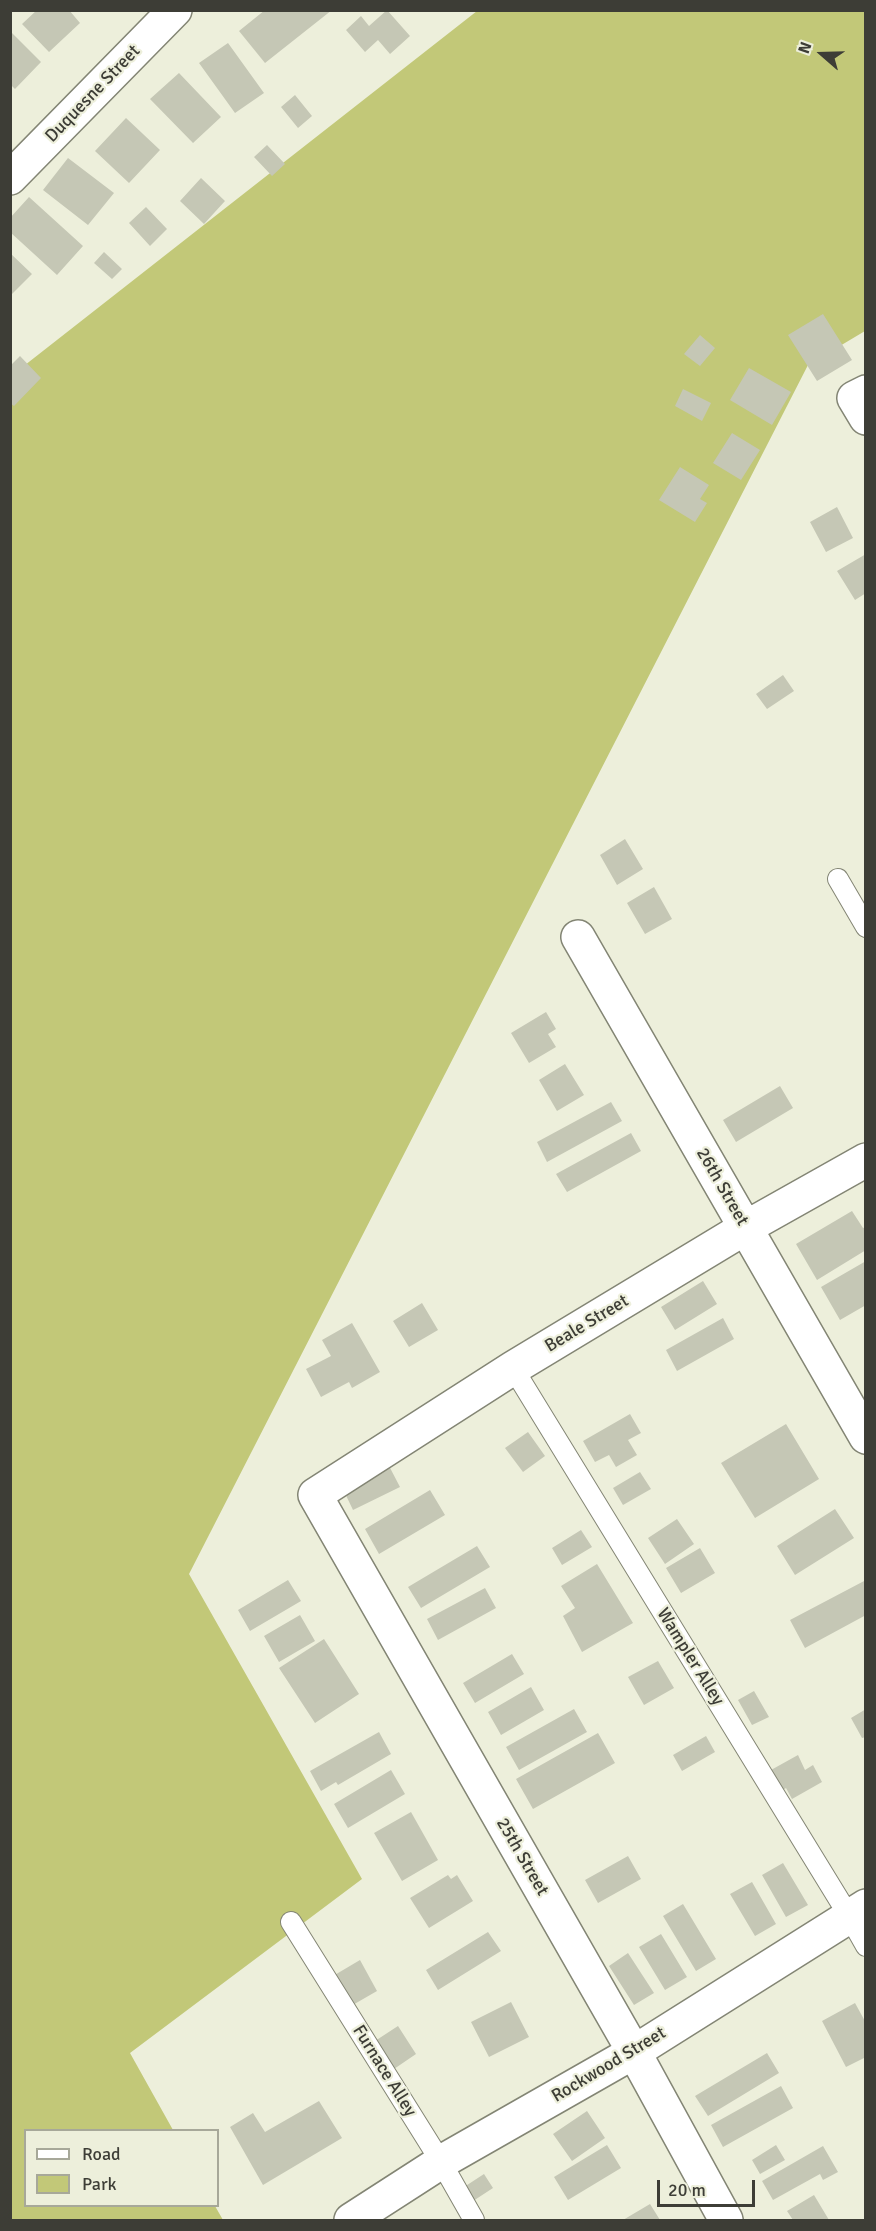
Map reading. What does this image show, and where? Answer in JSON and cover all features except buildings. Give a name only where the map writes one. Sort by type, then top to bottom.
[{"type":"street","name":"Duquesne Street","points":[[10,178],[175,10]]},
{"type":"street","name":"26th Street","points":[[578,937],[866,1437]]},
{"type":"street","name":"Beale Street","points":[[315,1495],[513,1368],[745,1228],[866,1160]]},
{"type":"street","name":"25th Street","points":[[315,1495],[634,2052],[726,2220]]},
{"type":"street","name":"Rockwood Street","points":[[351,2220],[441,2162],[634,2052],[857,1911]]},
{"type":"lane","points":[[838,879],[866,927]]},
{"type":"lane","name":"Wampler Alley","points":[[513,1368],[857,1911],[866,1946]]},
{"type":"lane","name":"Furnace Alley","points":[[291,1922],[441,2162],[474,2220]]},
{"type":"green space","points":[[477,11],[865,11],[865,331],[808,365],[189,1574],[362,1879],[130,2053],[172,2129],[24,2129],[24,2207],[216,2207],[223,2220],[11,2220],[11,376]]}]
